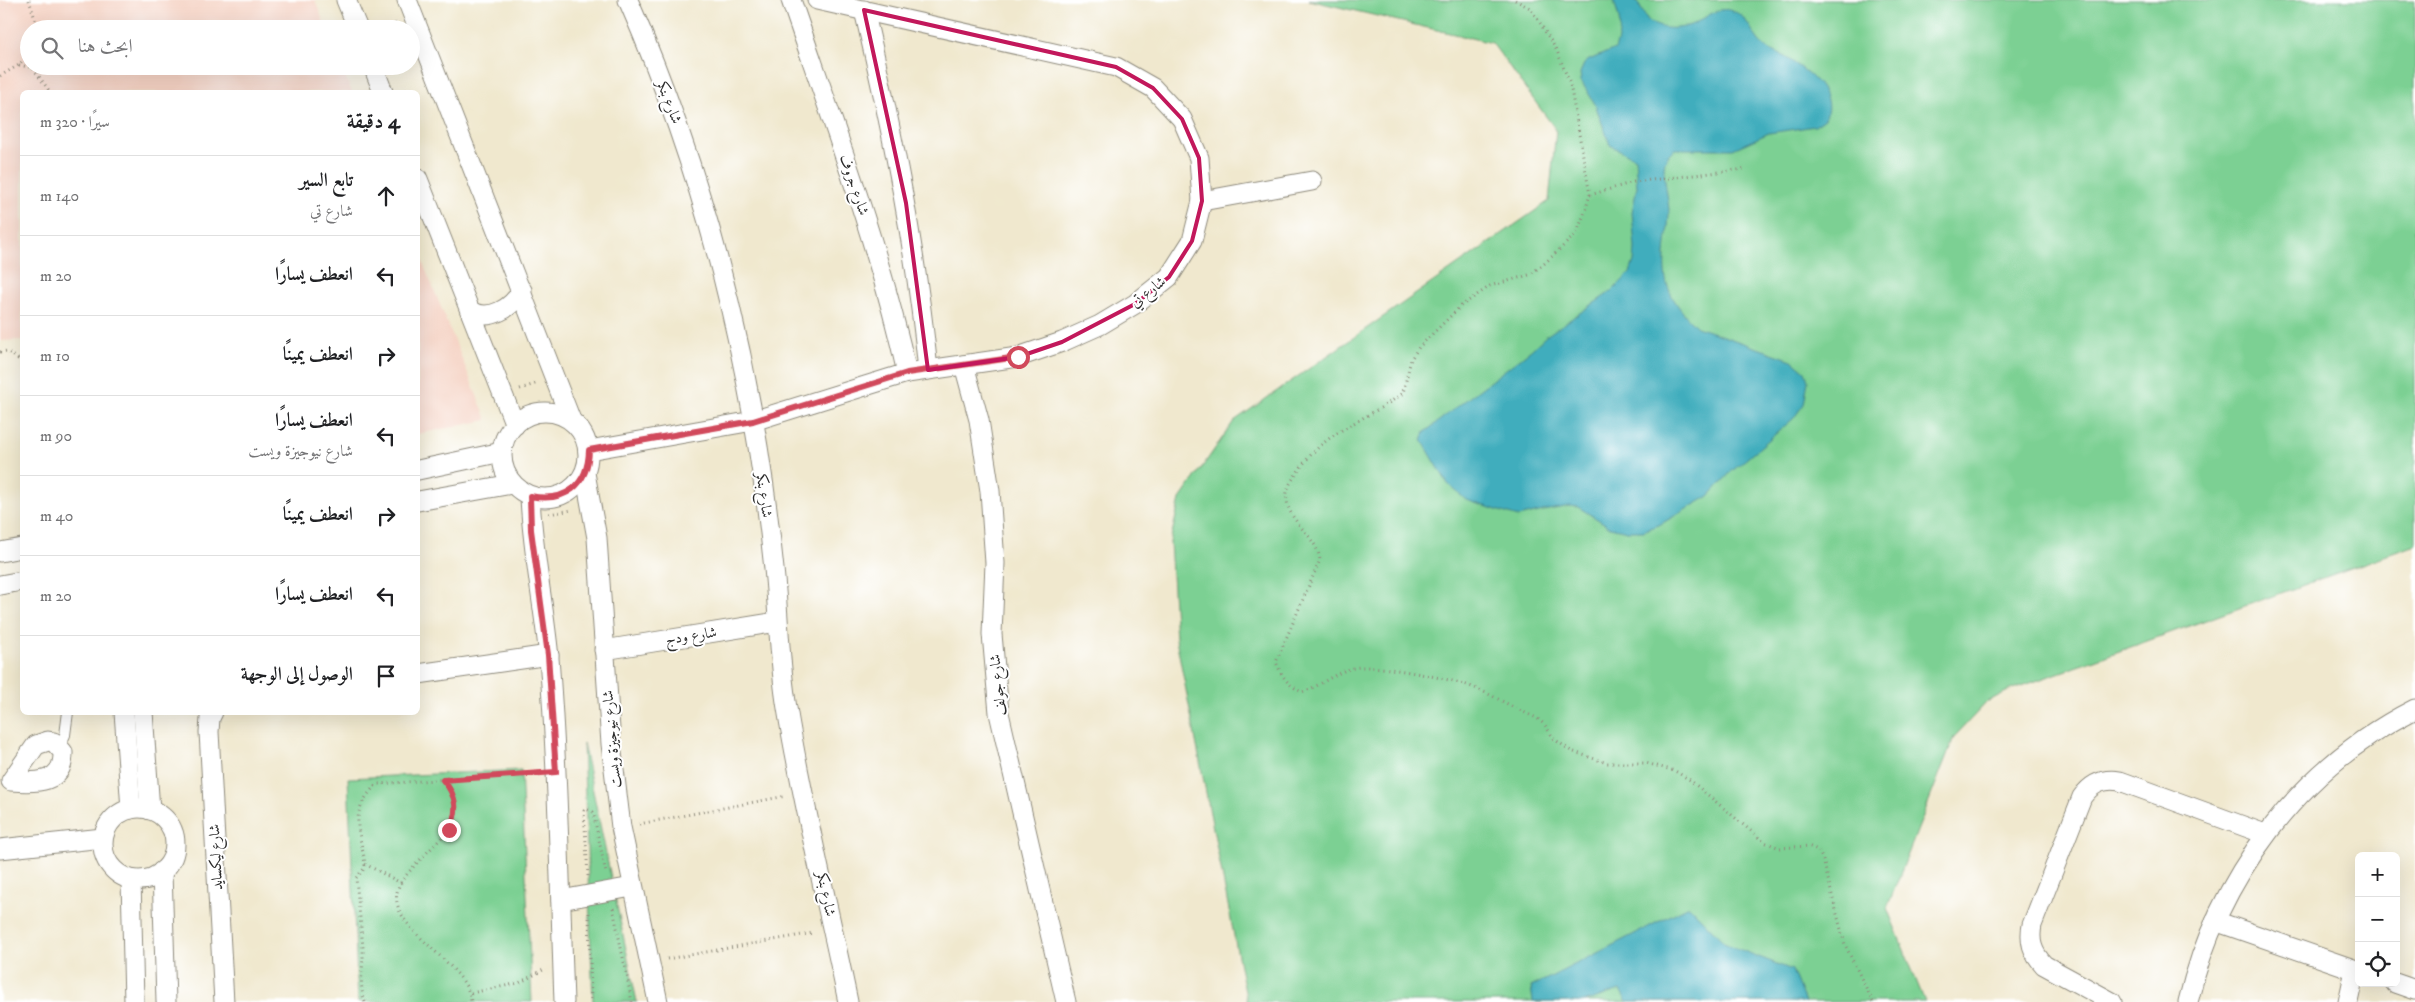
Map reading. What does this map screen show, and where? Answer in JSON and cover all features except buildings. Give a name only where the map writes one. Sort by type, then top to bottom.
[{"type":"street","points":[[346,0],[354,20]]},
{"type":"street","points":[[407,0],[415,20]]},
{"type":"street","name":"شارع بنكر","points":[[628,0],[678,124],[706,211],[729,299],[753,421],[774,570],[786,706],[848,1002]]},
{"type":"street","name":"شارع جروف","points":[[791,0],[876,253],[907,373]]},
{"type":"street","name":"شارع تي","points":[[589,450],[753,421],[907,373],[1018,357],[1062,342],[1100,325],[1135,304],[1169,277],[1192,241],[1202,200],[1199,158],[1182,119],[1153,88],[1116,67],[817,0]]},
{"type":"street","points":[[864,10],[906,203],[928,370]]},
{"type":"street","points":[[420,33],[522,290],[571,420]]},
{"type":"street","points":[[377,75],[383,90]]},
{"type":"street","points":[[1202,200],[1312,181]]},
{"type":"street","points":[[420,183],[515,425]]},
{"type":"street","points":[[470,311],[478,315],[498,312],[515,303],[522,290]]},
{"type":"street","name":"شارع جولف","points":[[964,365],[979,420],[990,491],[995,563],[992,634],[999,713],[1066,1002]]},
{"type":"street","points":[[548,412],[571,420],[580,428],[589,450],[585,473],[578,484],[568,493],[556,498],[543,499],[530,496],[512,484],[504,469],[502,452],[508,432],[524,417],[548,412]]},
{"type":"street","points":[[441,496],[426,468],[502,452]]},
{"type":"street","name":"شارع نيوجيزة ويست","points":[[585,473],[597,538],[604,650],[621,827],[632,887],[658,1002]]},
{"type":"street","points":[[420,501],[512,484]]},
{"type":"street","points":[[530,496],[548,655],[556,772],[564,1002]]},
{"type":"street","points":[[0,552],[20,548]]},
{"type":"street","points":[[0,585],[20,580]]},
{"type":"street","name":"شارع ودج","points":[[604,650],[778,622]]},
{"type":"street","points":[[420,674],[548,655]]},
{"type":"street","points":[[2188,1002],[2197,966],[2226,897],[2266,834],[2323,771],[2392,720],[2415,709]]},
{"type":"street","points":[[124,715],[140,809]]},
{"type":"street","points":[[140,809],[143,715]]},
{"type":"street","name":"شارع ليكسايد","points":[[212,715],[209,732],[224,1002]]},
{"type":"street","points":[[48,741],[60,746],[63,752],[63,763],[52,777],[40,781],[6,782],[36,745],[48,741]]},
{"type":"street","points":[[2112,1002],[2044,965],[2036,956],[2030,936],[2082,797],[2087,790],[2102,780],[2120,781],[2266,834]]},
{"type":"street","points":[[140,809],[166,820],[174,838],[172,857],[162,871],[148,878],[131,879],[122,876],[104,855],[103,838],[113,819],[140,809]]},
{"type":"street","points":[[0,849],[103,838]]},
{"type":"street","points":[[162,871],[166,1002]]},
{"type":"street","points":[[131,879],[134,1002]]},
{"type":"street","points":[[561,900],[632,887]]},
{"type":"street","points":[[2215,921],[2355,969]]},
{"type":"street","points":[[2348,1002],[2355,977]]},
{"type":"street","points":[[2400,985],[2415,990]]},
{"type":"lane","points":[[60,746],[65,735],[68,715]]},
{"type":"path","points":[[29,0],[35,20]]},
{"type":"path","points":[[1515,0],[1530,8],[1557,51],[1570,84],[1590,195],[1578,230],[1566,244],[1529,275],[1490,286],[1461,306],[1419,347],[1410,359],[1403,393],[1323,441],[1302,464],[1287,487],[1287,501],[1291,513],[1319,551],[1320,560],[1276,662],[1283,677],[1291,687],[1302,692],[1310,690],[1344,671],[1361,667],[1405,672],[1464,684],[1537,718],[1554,739],[1571,751],[1607,762],[1646,763],[1675,771],[1690,780],[1764,842],[1780,848],[1808,846],[1818,850],[1824,860],[1845,945],[1873,1002]]},
{"type":"path","points":[[0,76],[19,65]]},
{"type":"path","points":[[38,75],[49,90]]},
{"type":"path","points":[[1590,195],[1634,182],[1745,170]]},
{"type":"path","points":[[0,352],[8,352],[20,361]]},
{"type":"path","points":[[503,396],[555,377]]},
{"type":"path","points":[[531,516],[591,507]]},
{"type":"path","points":[[366,1002],[362,992],[363,950],[356,878],[364,869],[365,864],[357,829],[357,816],[360,804],[367,793],[376,784],[556,772]]},
{"type":"path","points":[[443,780],[455,798],[454,820],[449,830],[401,883],[397,901],[402,918],[461,977],[470,993],[471,1002]]},
{"type":"path","points":[[621,827],[803,792]]},
{"type":"path","points":[[365,864],[401,883]]},
{"type":"path","points":[[648,962],[834,930]]},
{"type":"path","points":[[470,993],[519,983],[562,959]]},
{"type":"highlighted area","points":[[864,10],[1116,67],[1153,88],[1182,119],[1199,158],[1202,201],[1192,241],[1169,277],[1135,304],[1062,342],[1018,357],[928,370],[906,203]]},
{"type":"shaded area","points":[[0,0],[315,0],[323,20],[20,20],[20,75],[345,75],[351,90],[20,90],[20,340],[0,341]]},
{"type":"shaded area","points":[[420,256],[487,420],[420,434]]},
{"type":"green space","points":[[1309,0],[2415,0],[2415,545],[2008,691],[1987,702],[1954,737],[1887,908],[1925,1002],[1247,1002],[1176,639],[1170,542],[1180,499],[1234,421],[1549,201],[1556,130],[1492,43]]},
{"type":"green space","points":[[583,743],[637,1002],[593,1002]]},
{"type":"green space","points":[[521,770],[532,1002],[358,1002],[348,778]]},
{"type":"water","points":[[1613,0],[1636,0],[1648,20],[1664,28],[1684,27],[1720,10],[1725,9],[1736,12],[1745,20],[1765,47],[1783,56],[1809,74],[1823,90],[1827,99],[1828,109],[1825,119],[1815,126],[1769,133],[1733,149],[1675,149],[1670,152],[1666,159],[1664,172],[1669,219],[1665,248],[1665,268],[1668,287],[1676,304],[1697,327],[1792,360],[1805,371],[1808,381],[1804,404],[1793,419],[1731,472],[1709,496],[1659,525],[1643,531],[1627,531],[1610,527],[1578,507],[1570,506],[1518,517],[1466,500],[1448,484],[1422,440],[1425,432],[1531,350],[1546,336],[1612,291],[1630,273],[1634,261],[1635,248],[1632,212],[1637,187],[1635,158],[1610,145],[1595,104],[1581,81],[1580,73],[1584,64],[1589,60],[1615,49],[1620,24]]},
{"type":"water","points":[[1689,906],[1726,944],[1792,970],[1805,1002],[1627,1002],[1620,990],[1584,1002],[1533,1002],[1531,987]]},
{"type":"route","points":[[449,830],[454,820],[455,798],[443,780],[556,772],[548,655],[537,560],[531,530],[530,496],[543,499],[556,498],[568,493],[578,484],[585,473],[589,450],[753,421],[907,373],[1018,357]]}]
